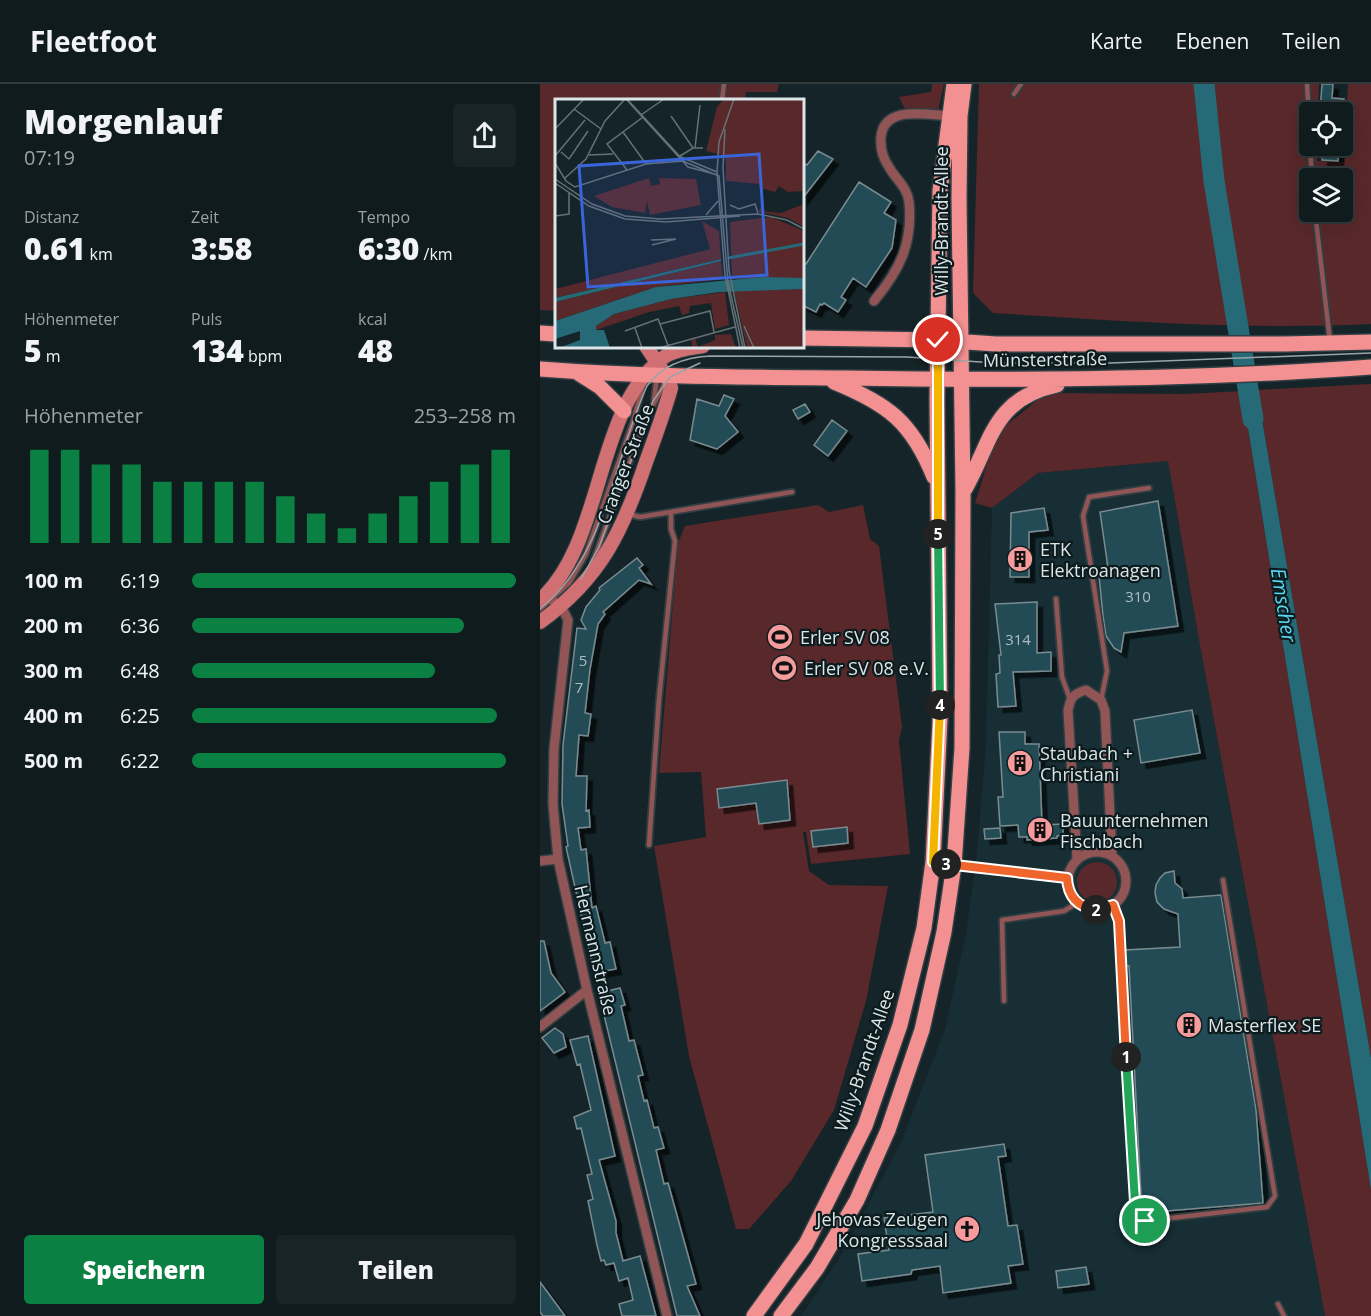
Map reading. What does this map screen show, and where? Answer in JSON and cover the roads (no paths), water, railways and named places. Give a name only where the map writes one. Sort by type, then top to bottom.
[{"type":"main road","name":"Willy-Brandt-Allee","points":[[781,1316],[817,1268],[857,1200],[888,1130],[922,1030],[944,932],[954,865],[962,748],[963,492],[954,84]]},
{"type":"main road","name":"Willy-Brandt-Allee","points":[[754,1316],[806,1244],[865,1126],[900,1025],[924,928],[933,862],[940,719],[938,340],[940,191],[964,84]]},
{"type":"main road","points":[[540,333],[555,334]]},
{"type":"main road","name":"Münsterstraße","points":[[804,338],[938,340],[996,344],[1371,342]]},
{"type":"main road","points":[[658,369],[674,352],[693,348]]},
{"type":"main road","name":"Münsterstraße","points":[[540,369],[576,372],[658,369],[697,378],[962,380],[1220,375],[1371,367]]},
{"type":"main road","name":"Cranger Straße","points":[[540,622],[580,536],[628,417],[631,393],[658,369],[671,388],[660,404],[628,514],[611,548],[593,573],[551,601]]},
{"type":"main road","points":[[576,372],[600,387],[628,417]]},
{"type":"main road","points":[[660,404],[680,386],[697,378]]},
{"type":"main road","points":[[826,378],[857,392],[896,415],[913,434],[938,488]]},
{"type":"main road","points":[[963,492],[992,429],[1003,415],[1023,399],[1045,387],[1080,379]]},
{"type":"street","name":"Willy-Brandt-Allee","points":[[874,301],[901,263],[909,243],[909,201],[904,185],[889,168],[880,148],[881,130],[894,117],[910,113],[955,116]]},
{"type":"street","name":"Hermannstraße","points":[[551,601],[568,620],[554,749],[553,804],[558,859],[587,990],[667,1316]]},
{"type":"street","points":[[1077,860],[1099,852],[1112,856],[1122,865],[1126,882],[1124,891],[1113,905],[1095,910],[1077,903],[1071,896],[1067,878],[1077,860],[1068,711],[1070,699],[1076,693],[1086,690],[1101,700],[1105,711],[1112,856]]},
{"type":"street","points":[[540,861],[558,859]]},
{"type":"street","points":[[933,862],[1067,878]]},
{"type":"street","points":[[540,1027],[587,990]]},
{"type":"lane","points":[[722,99],[724,84]]},
{"type":"lane","points":[[1014,94],[1021,84]]},
{"type":"lane","points":[[1307,84],[1308,102]]},
{"type":"lane","points":[[1316,222],[1330,344]]},
{"type":"lane","points":[[540,609],[576,586],[595,558],[660,404]]},
{"type":"lane","points":[[540,616],[569,583],[586,554],[628,417]]},
{"type":"lane","points":[[1101,700],[1107,671],[1083,516],[1089,497],[1149,489]]},
{"type":"lane","points":[[628,514],[640,517],[792,492]]},
{"type":"lane","points":[[649,844],[659,699],[675,541],[671,529],[671,512]]},
{"type":"lane","points":[[580,536],[586,554],[595,558]]},
{"type":"lane","points":[[595,558],[611,548]]},
{"type":"lane","points":[[1056,599],[1062,677],[1070,699]]},
{"type":"lane","points":[[1113,905],[1119,921],[1136,1218],[1145,1221],[1267,1207],[1275,1196],[1223,880]]},
{"type":"lane","points":[[1004,1001],[1002,920],[1064,911],[1077,903]]},
{"type":"lane","points":[[1278,1304],[1284,1316]]},
{"type":"water","points":[[1257,390],[1371,1058],[1371,1190],[1242,391]]},
{"type":"waterway","name":"Emscher","points":[[1204,84],[1214,181],[1253,419]]},
{"type":"tram line","points":[[540,609],[562,587],[580,562],[594,534],[647,386],[660,372],[684,360],[711,356],[907,357],[995,363],[1111,363],[1371,353]]},
{"type":"tram line","points":[[581,579],[599,547],[653,401],[670,377],[700,363]]},
{"type":"place","name":"ETK Elektroanagen","points":[[1020,559]]},
{"type":"place","name":"Erler SV 08","points":[[780,637]]},
{"type":"place","name":"Erler SV 08 e.V.","points":[[784,668]]},
{"type":"place","name":"Staubach + Christiani","points":[[1020,763]]},
{"type":"place","name":"Bauunternehmen Fischbach","points":[[1040,830]]},
{"type":"place","name":"Masterflex SE","points":[[1189,1025]]},
{"type":"place","name":"Jehovas Zeugen Kongresssaal","points":[[967,1229]]}]
